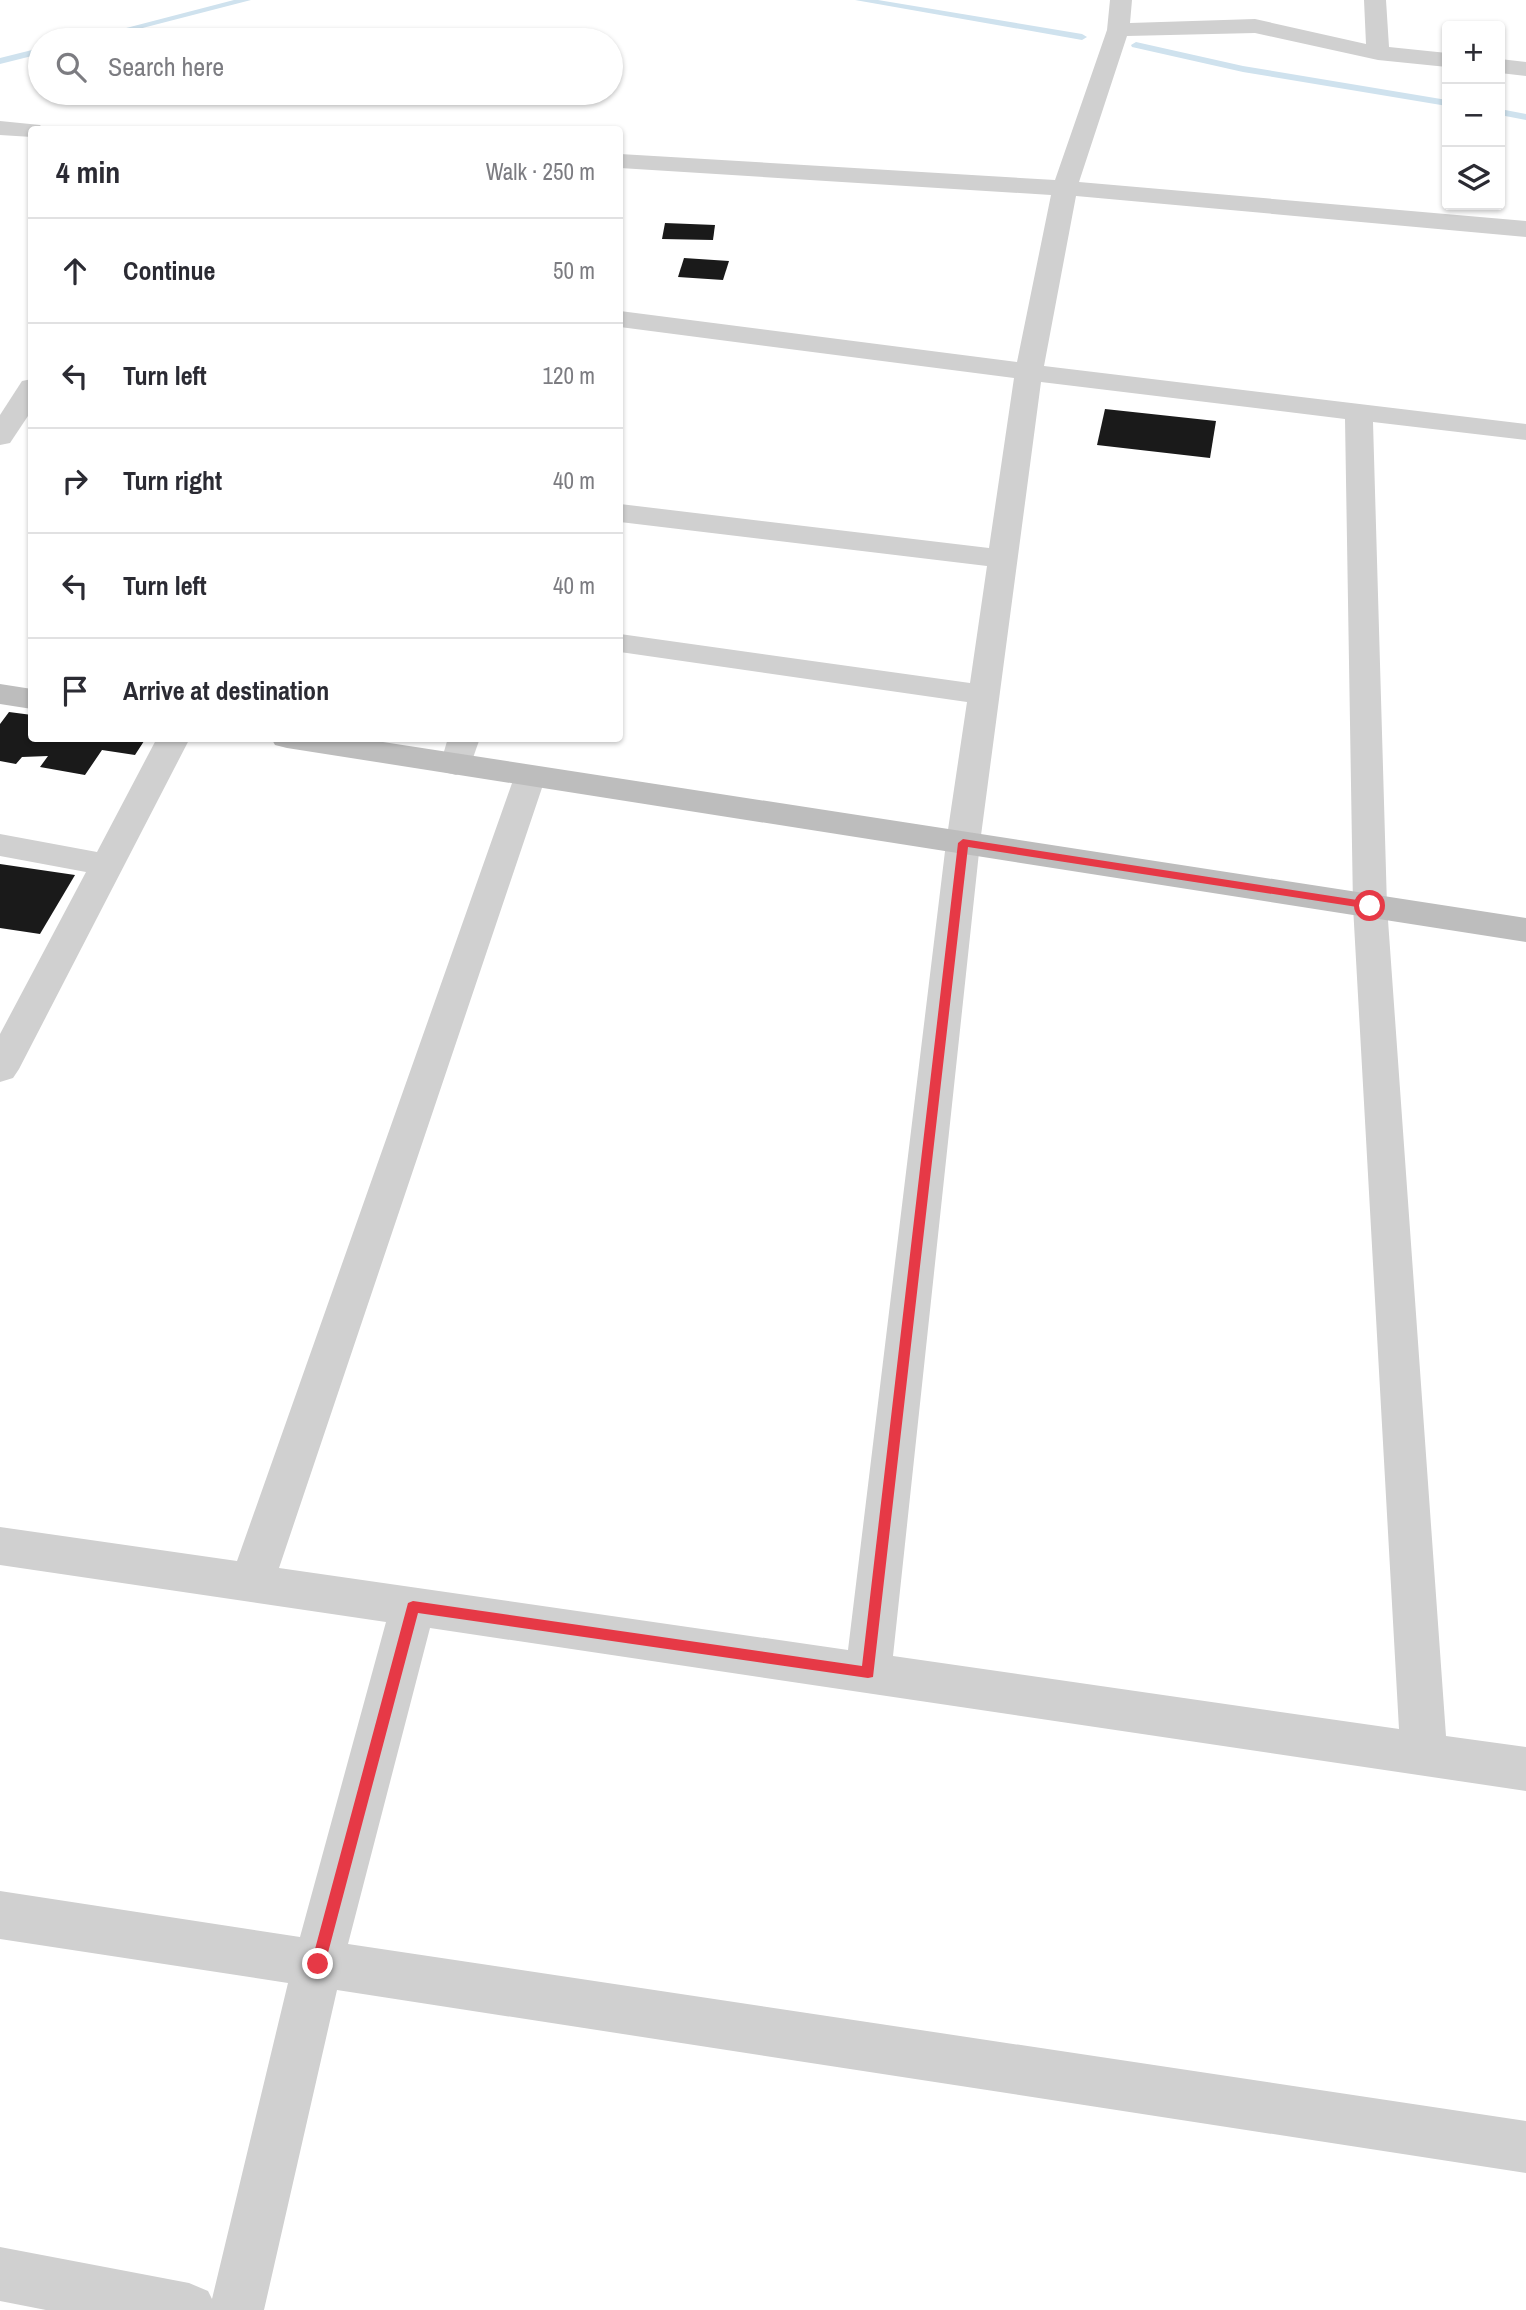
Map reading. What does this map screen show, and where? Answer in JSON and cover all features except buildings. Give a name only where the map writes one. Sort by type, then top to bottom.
[{"type":"street","points":[[1375,0],[1378,53]]},
{"type":"street","points":[[868,1672],[963,843],[1029,372],[1065,188],[1119,15],[1255,26],[1378,53],[1442,59]]},
{"type":"street","points":[[1505,67],[1526,69]]},
{"type":"street","points":[[0,128],[28,130]]},
{"type":"street","points":[[623,161],[1065,188],[1526,229]]},
{"type":"street","points":[[623,319],[1526,432]]},
{"type":"street","points":[[0,437],[28,393]]},
{"type":"street","points":[[1359,412],[1370,906],[1424,1755]]},
{"type":"street","points":[[623,513],[1003,559]]},
{"type":"street","points":[[623,643],[984,695]]},
{"type":"street","points":[[0,694],[28,698]]},
{"type":"street","points":[[0,1069],[171,742]]},
{"type":"street","points":[[336,742],[460,752],[529,776],[1526,930]]},
{"type":"street","points":[[251,1583],[529,776]]},
{"type":"street","points":[[0,845],[107,865]]},
{"type":"street","points":[[0,1546],[1526,1769]]},
{"type":"street","points":[[237,2310],[318,1964],[413,1607]]},
{"type":"street","points":[[0,1915],[1526,2147]]},
{"type":"street","points":[[0,2274],[189,2310]]},
{"type":"waterway","points":[[133,28],[246,0]]},
{"type":"waterway","points":[[860,0],[1082,37]]},
{"type":"waterway","points":[[1136,45],[1243,69],[1442,102]]},
{"type":"waterway","points":[[0,61],[28,54]]},
{"type":"waterway","points":[[1505,113],[1526,117]]},
{"type":"route","points":[[318,1964],[413,1607],[868,1672],[963,843],[1370,906]]}]
